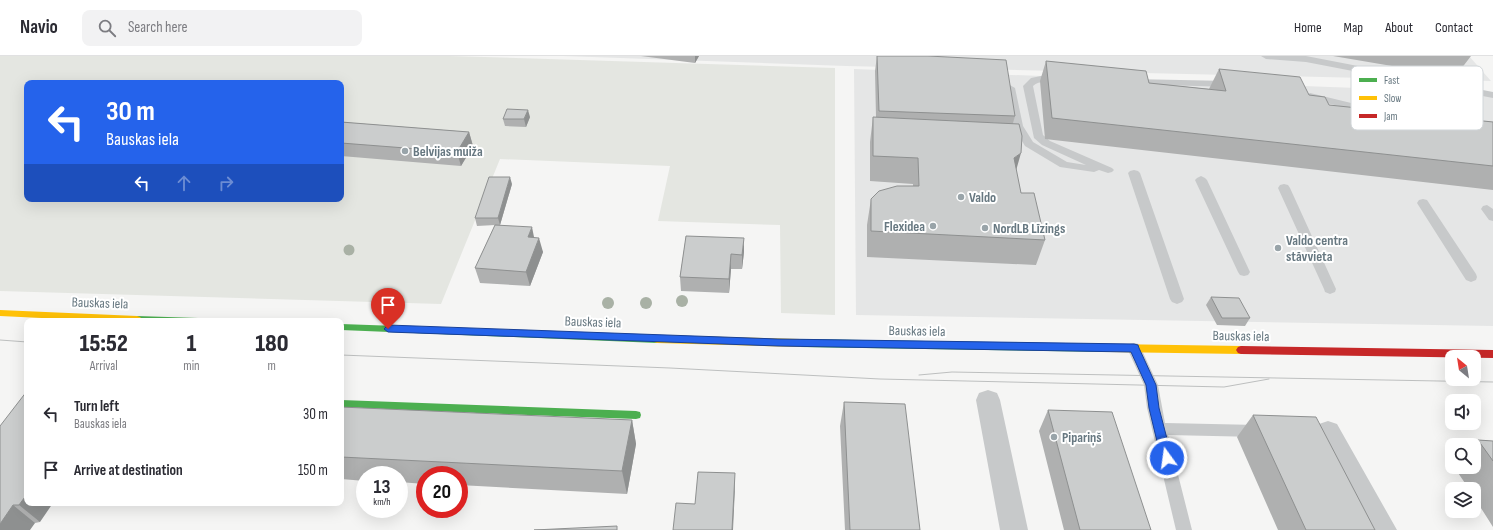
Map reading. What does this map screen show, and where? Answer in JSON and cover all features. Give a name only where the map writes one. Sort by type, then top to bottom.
[{"type":"street","name":"Bauskas iela","points":[[0,313],[124,318]]},
{"type":"street","name":"Bauskas iela","points":[[344,327],[778,342],[1493,354]]},
{"type":"street","points":[[988,400],[1014,530]]},
{"type":"street","points":[[344,404],[636,415]]},
{"type":"street","points":[[1321,432],[1383,530]]},
{"type":"lane","points":[[1266,56],[1306,59],[1351,68]]},
{"type":"lane","points":[[997,84],[1010,88],[1018,126],[1029,144],[1042,154],[1064,165],[1108,170],[1046,143],[1038,136],[1028,86],[1031,81],[1038,78],[1069,80]]},
{"type":"lane","points":[[1124,81],[1242,85]]},
{"type":"lane","points":[[1483,93],[1493,95]]},
{"type":"lane","points":[[1303,94],[1351,105]]},
{"type":"lane","points":[[1134,173],[1177,299]]},
{"type":"lane","points":[[1201,180],[1244,272]]},
{"type":"lane","points":[[1284,188],[1330,289]]},
{"type":"lane","points":[[1423,203],[1471,277]]},
{"type":"lane","points":[[1134,348],[1151,385],[1184,530]]},
{"type":"lane","points":[[1160,429],[1275,431]]},
{"type":"shaded area","points":[[0,56],[450,56],[835,68],[835,315],[781,313],[780,225],[658,221],[670,166],[500,159],[441,304],[0,291]]},
{"type":"shaded area","points":[[563,56],[1469,56],[1478,66],[1351,66],[1351,78],[846,66]]},
{"type":"shaded area","points":[[854,69],[1351,88],[1351,130],[1483,130],[1483,93],[1491,93],[1493,95],[1493,326],[856,315]]},
{"type":"shaded area","points":[[1483,72],[1491,81],[1483,81]]},
{"type":"building","points":[[877,56],[928,56],[1006,60],[1015,116],[879,111]]},
{"type":"building","points":[[1046,61],[1146,71],[1149,83],[1226,91],[1219,69],[1300,77],[1309,95],[1325,97],[1329,105],[1351,107],[1351,130],[1483,130],[1483,121],[1493,122],[1493,166],[1052,118]]},
{"type":"building","points":[[507,109],[528,110],[524,119],[503,119]]},
{"type":"building","name":"Valdo","points":[[873,117],[1019,124],[1022,136],[1021,153],[1014,158],[1021,193],[1034,193],[1045,240],[871,231],[871,199],[879,191],[897,186],[919,186],[918,158],[873,156]]},
{"type":"building","points":[[344,122],[469,132],[457,152],[344,143]]},
{"type":"building","points":[[489,177],[510,177],[498,218],[475,218]]},
{"type":"building","points":[[495,225],[532,227],[528,237],[539,238],[526,272],[475,268]]},
{"type":"building","points":[[686,236],[744,238],[742,255],[731,254],[729,279],[680,277]]},
{"type":"building","points":[[1211,297],[1239,298],[1250,318],[1222,318]]},
{"type":"building","points":[[24,395],[24,498],[19,505],[13,505],[0,524],[0,426]]},
{"type":"building","points":[[844,402],[905,404],[920,530],[850,530]]},
{"type":"building","points":[[344,407],[632,420],[622,471],[344,457]]},
{"type":"building","points":[[1048,410],[1112,412],[1151,530],[1080,530]]},
{"type":"building","points":[[1253,415],[1316,417],[1375,530],[1306,530]]},
{"type":"building","points":[[1481,440],[1493,441],[1493,461],[1481,444]]},
{"type":"building","points":[[698,472],[735,473],[732,530],[673,530],[676,503],[695,504]]},
{"type":"building","points":[[617,526],[617,530],[534,530]]},
{"type":"tram line","points":[[0,340],[24,342]]},
{"type":"tram line","points":[[344,355],[670,368],[880,379],[1224,387],[1269,379]]},
{"type":"tram line","points":[[919,375],[952,372],[1493,382]]},
{"type":"traffic: fast","points":[[344,327],[657,339]]},
{"type":"traffic: fast","points":[[800,343],[1110,348]]},
{"type":"traffic: fast","points":[[344,404],[636,415]]},
{"type":"traffic: slow","points":[[0,313],[114,318]]},
{"type":"traffic: slow","points":[[657,339],[800,343]]},
{"type":"traffic: slow","points":[[1110,348],[1241,350]]},
{"type":"traffic: jam","points":[[1241,350],[1493,354]]},
{"type":"place","name":"Belvijas muiža","points":[[405,151]]},
{"type":"place","name":"Valdo","points":[[961,197]]},
{"type":"place","name":"Flexidea","points":[[933,226]]},
{"type":"place","name":"NordLB Līzings","points":[[985,228]]},
{"type":"place","name":"Valdo centra stāvvieta","points":[[1278,248]]},
{"type":"place","name":"Pipariņš","points":[[1054,437]]},
{"type":"route","points":[[388,329],[778,342],[1134,348],[1151,385],[1154,408],[1167,458]]}]
